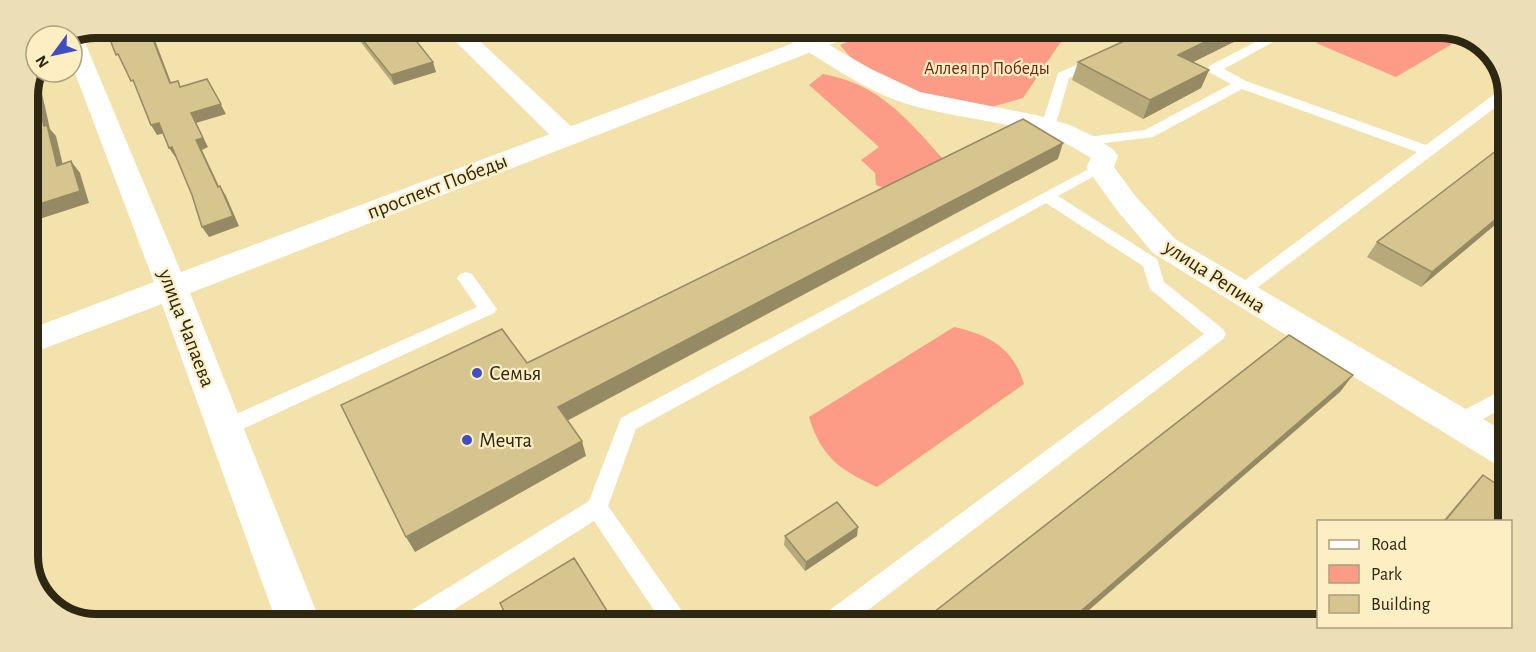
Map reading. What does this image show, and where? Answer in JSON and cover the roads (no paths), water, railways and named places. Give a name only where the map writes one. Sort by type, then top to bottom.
[{"type":"street","points":[[463,38],[567,137]]},
{"type":"street","points":[[803,38],[851,70],[913,98],[1006,116],[1048,127],[1094,154]]},
{"type":"street","name":"проспект Победы","points":[[38,339],[826,38]]},
{"type":"street","name":"улица Чапаева","points":[[84,66],[172,287],[294,615]]},
{"type":"street","name":"улица Репина","points":[[1094,154],[1125,203],[1164,246],[1498,447]]},
{"type":"lane","points":[[1274,38],[1214,69],[1241,84],[1428,150]]},
{"type":"lane","points":[[1048,127],[1063,76],[1110,53]]},
{"type":"lane","points":[[425,615],[597,507],[628,424],[1046,196],[1094,154],[1148,134],[1241,84]]},
{"type":"lane","points":[[1239,293],[1498,98]]},
{"type":"lane","points":[[842,615],[1217,333],[1156,285],[1151,262],[1046,196]]},
{"type":"lane","points":[[225,428],[488,309],[466,278]]},
{"type":"lane","points":[[1458,423],[1498,400]]},
{"type":"lane","points":[[597,507],[671,615]]},
{"type":"place","name":"Семья","points":[[477,373]]},
{"type":"place","name":"Мечта","points":[[467,440]]},
{"type":"park label","name":"Аллея пр Победы","points":[[987,68]]}]
